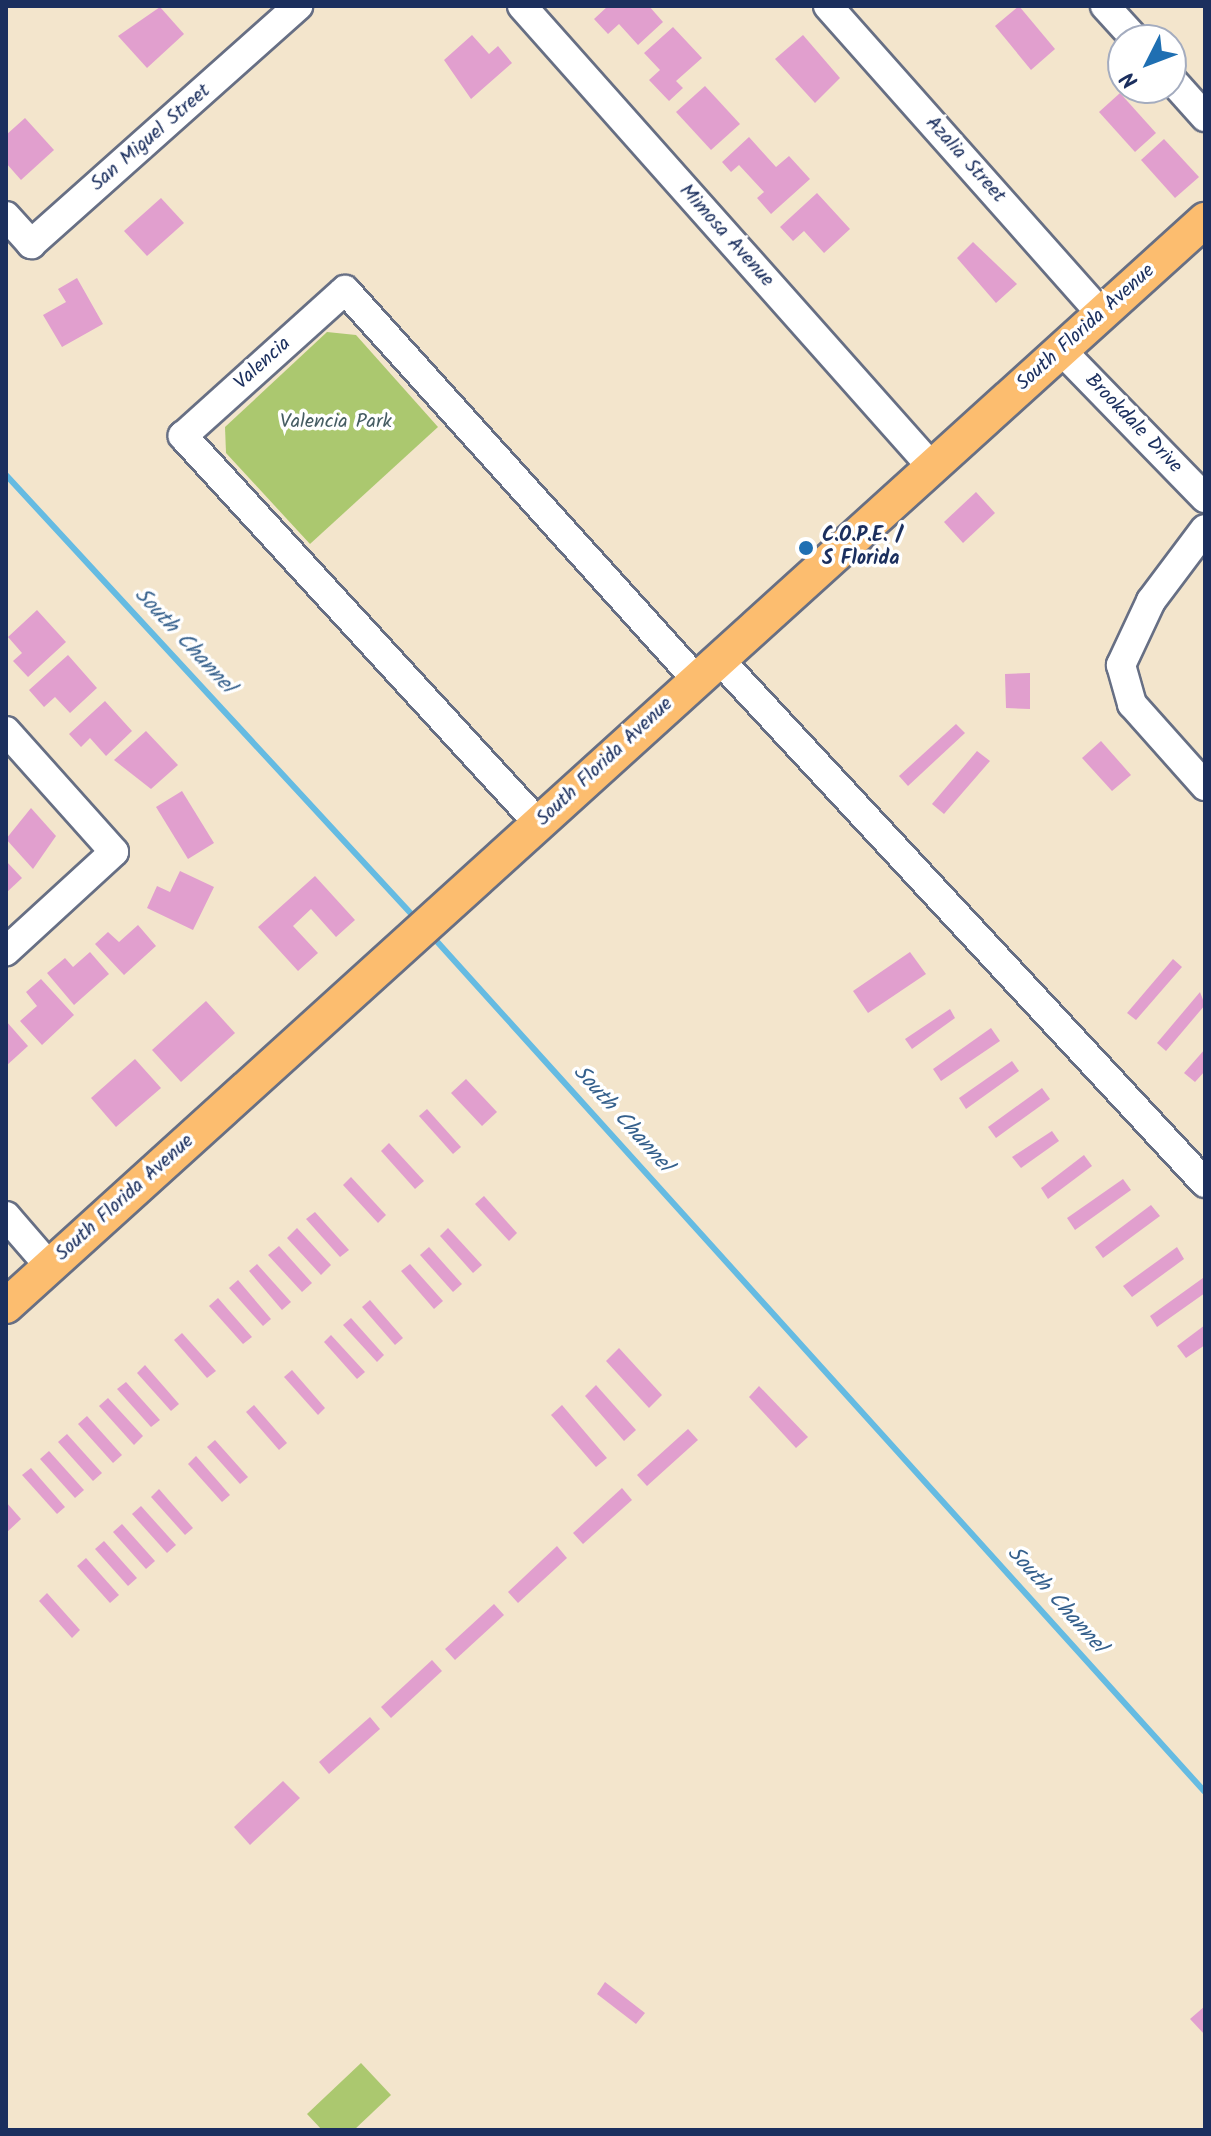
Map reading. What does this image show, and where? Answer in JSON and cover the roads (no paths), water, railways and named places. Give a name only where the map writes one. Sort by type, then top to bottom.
[{"type":"main road","name":"South Florida Avenue","points":[[6,1306],[1205,220]]},
{"type":"street","name":"San Miguel Street","points":[[6,216],[31,244],[298,6]]},
{"type":"street","name":"Mimosa Avenue","points":[[522,6],[931,466]]},
{"type":"street","name":"Azalia Street","points":[[828,6],[1102,315]]},
{"type":"street","points":[[1105,6],[1121,24]]},
{"type":"street","points":[[1187,97],[1205,117]]},
{"type":"street","name":"Valencia","points":[[539,824],[183,436],[345,290],[707,668]]},
{"type":"street","name":"Brookdale Drive","points":[[1062,351],[1205,498]]},
{"type":"street","points":[[1205,529],[1151,601],[1121,665],[1132,704],[1205,786]]},
{"type":"street","points":[[707,668],[1205,1183]]},
{"type":"street","points":[[6,731],[114,852],[6,951]]},
{"type":"street","points":[[6,1216],[50,1267]]},
{"type":"waterway","name":"South Channel","points":[[6,475],[416,919]]},
{"type":"waterway","name":"South Channel","points":[[432,936],[1205,1792]]},
{"type":"place","name":"C.O.P.E. / S Florida","points":[[806,548]]},
{"type":"park label","name":"Valencia Park","points":[[336,422]]}]
